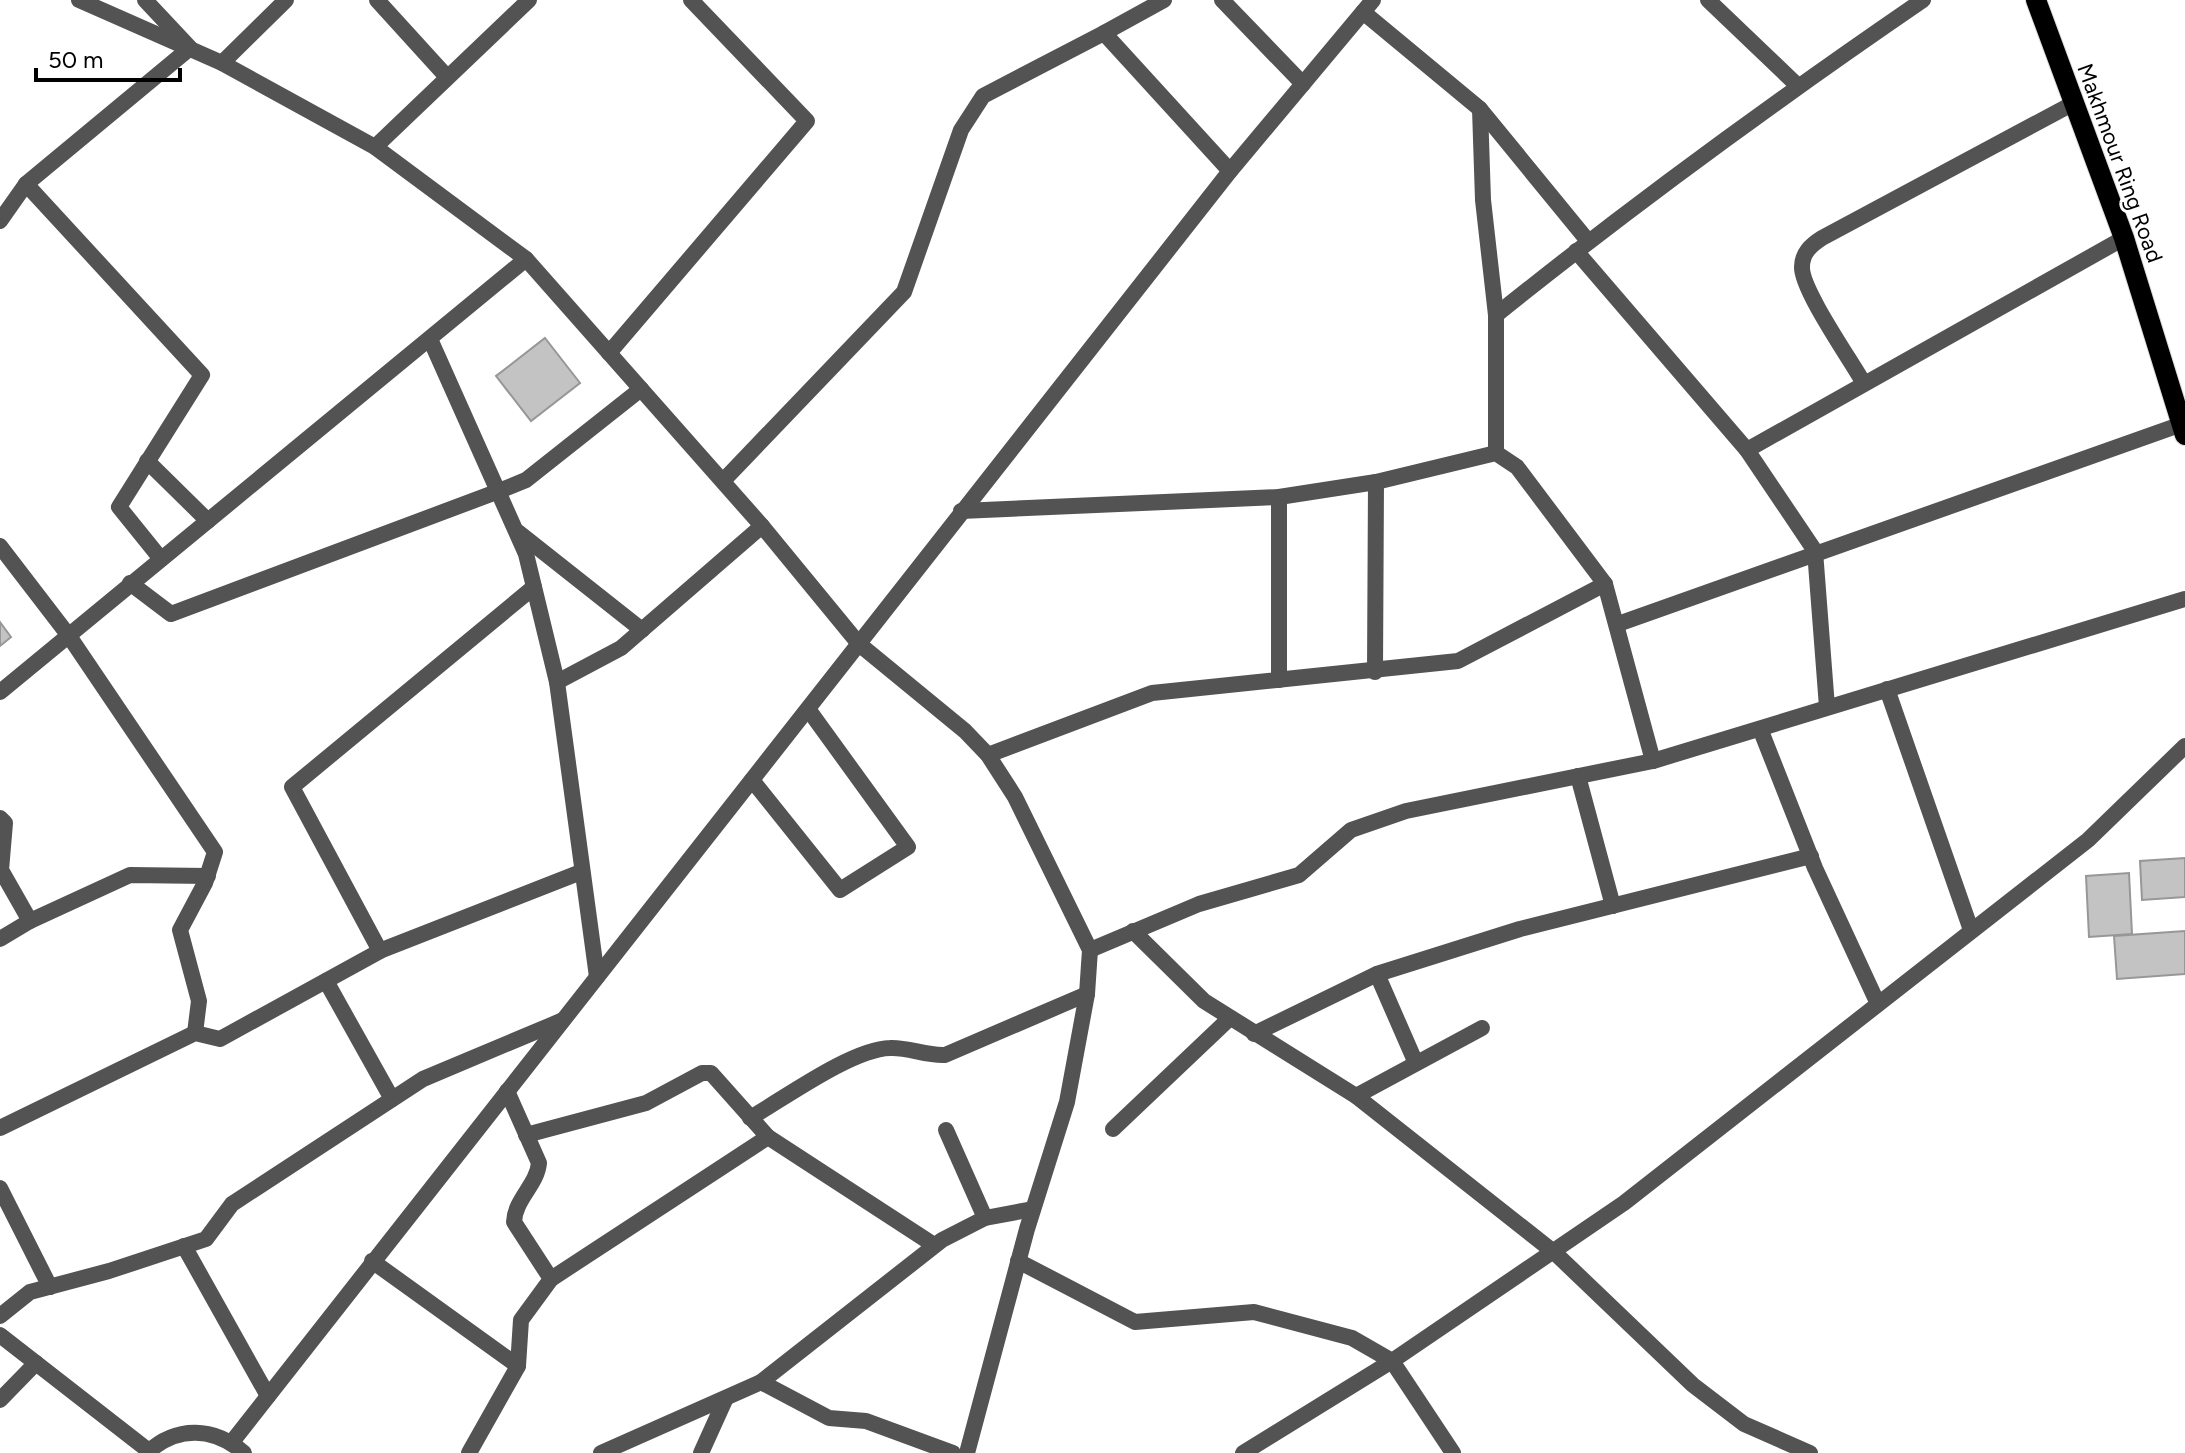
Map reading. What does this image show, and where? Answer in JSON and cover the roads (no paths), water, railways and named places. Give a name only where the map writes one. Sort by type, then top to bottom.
[{"type":"main road","name":"Makhmour Ring Road","points":[[2036,0],[2124,238],[2184,429]]},
{"type":"street","points":[[79,0],[222,63],[375,147],[526,259],[762,526],[859,644],[965,731],[988,755],[1015,797],[1090,950],[1087,994],[1067,1102],[1018,1261],[967,1453]]},
{"type":"street","points":[[145,0],[190,48]]},
{"type":"street","points":[[222,63],[286,0]]},
{"type":"street","points":[[377,0],[447,77]]},
{"type":"street","points":[[375,147],[529,0]]},
{"type":"street","points":[[609,353],[807,121],[691,0]]},
{"type":"street","points":[[723,481],[904,292],[961,130],[983,96],[1164,0]]},
{"type":"street","points":[[1222,0],[1303,84]]},
{"type":"street","points":[[1708,0],[1798,86]]},
{"type":"street","points":[[1496,315],[1582,246],[1914,2]]},
{"type":"street","points":[[0,1335],[148,1452],[167,1438],[189,1432],[211,1433],[238,1448],[268,1396],[372,1261],[1230,171],[1368,6],[1480,109],[1582,246],[1747,450],[1815,551],[1827,707]]},
{"type":"street","points":[[1104,33],[1230,171]]},
{"type":"street","points":[[0,221],[26,184],[190,48]]},
{"type":"street","points":[[1863,382],[1803,280],[1802,260],[1807,251],[1822,238],[2074,103]]},
{"type":"street","points":[[1480,109],[1483,200],[1496,315],[1496,453]]},
{"type":"street","points":[[26,184],[202,375],[119,507],[161,559]]},
{"type":"street","points":[[1747,450],[1863,382],[2124,238]]},
{"type":"street","points":[[0,692],[526,259]]},
{"type":"street","points":[[430,339],[516,530],[534,587],[557,682],[597,977]]},
{"type":"street","points":[[130,583],[171,614],[499,491],[526,480],[641,389]]},
{"type":"street","points":[[1618,624],[1815,551],[2184,429]]},
{"type":"street","points":[[961,511],[1279,497],[1376,482],[1496,453],[1517,467],[1605,584],[1653,761]]},
{"type":"street","points":[[147,461],[208,521]]},
{"type":"street","points":[[1375,672],[1376,482]]},
{"type":"street","points":[[1279,497],[1279,680]]},
{"type":"street","points":[[557,682],[621,648],[762,526]]},
{"type":"street","points":[[516,530],[642,630]]},
{"type":"street","points":[[0,546],[69,636],[215,852],[208,876],[180,930],[199,1001],[195,1033]]},
{"type":"street","points":[[988,755],[1152,693],[1458,661],[1605,584]]},
{"type":"street","points":[[380,951],[292,787],[534,587]]},
{"type":"street","points":[[1090,950],[1199,904],[1299,875],[1351,830],[1406,811],[1653,761],[1761,731],[1827,707],[2185,599]]},
{"type":"street","points":[[1887,689],[1971,930]]},
{"type":"street","points":[[752,780],[840,890],[908,847],[808,709]]},
{"type":"street","points":[[1761,731],[1811,856],[1878,1004]]},
{"type":"street","points":[[1243,1453],[1392,1361],[1555,1253],[1624,1203],[2088,840],[2185,746]]},
{"type":"street","points":[[1578,776],[1613,906]]},
{"type":"street","points":[[0,818],[5,823],[1,870],[30,921]]},
{"type":"street","points":[[1254,1034],[1377,974],[1520,929],[1811,856]]},
{"type":"street","points":[[0,1128],[195,1033],[220,1039],[380,951],[581,872]]},
{"type":"street","points":[[0,939],[30,921],[130,875],[208,876]]},
{"type":"street","points":[[1133,931],[1204,1001],[1356,1096],[1555,1253],[1693,1385],[1744,1424],[1810,1453]]},
{"type":"street","points":[[1377,974],[1415,1061]]},
{"type":"street","points":[[326,981],[392,1099]]},
{"type":"street","points":[[750,1118],[867,1051],[893,1047],[928,1056],[945,1055],[1087,994]]},
{"type":"street","points":[[1113,1129],[1230,1018]]},
{"type":"street","points":[[0,1316],[30,1292],[206,1239],[232,1204],[423,1079],[563,1020]]},
{"type":"street","points":[[1356,1096],[1415,1061],[1482,1028]]},
{"type":"street","points":[[526,1135],[646,1103],[702,1073],[711,1073],[768,1137],[934,1245]]},
{"type":"street","points":[[507,1091],[537,1152],[538,1173],[514,1211],[514,1222],[551,1279]]},
{"type":"street","points":[[946,1130],[985,1218]]},
{"type":"street","points":[[469,1453],[518,1366],[521,1320],[551,1279],[768,1137]]},
{"type":"street","points":[[0,1188],[50,1287]]},
{"type":"street","points":[[601,1453],[761,1382],[934,1245],[985,1218],[1033,1209]]},
{"type":"street","points":[[184,1246],[268,1396]]},
{"type":"street","points":[[372,1261],[518,1366]]},
{"type":"street","points":[[1018,1261],[1135,1322],[1254,1312],[1352,1338],[1392,1361],[1448,1447],[1429,1453]]},
{"type":"street","points":[[0,1400],[36,1363]]},
{"type":"street","points":[[761,1382],[829,1418],[866,1421],[953,1453]]},
{"type":"street","points":[[701,1453],[725,1400]]}]
